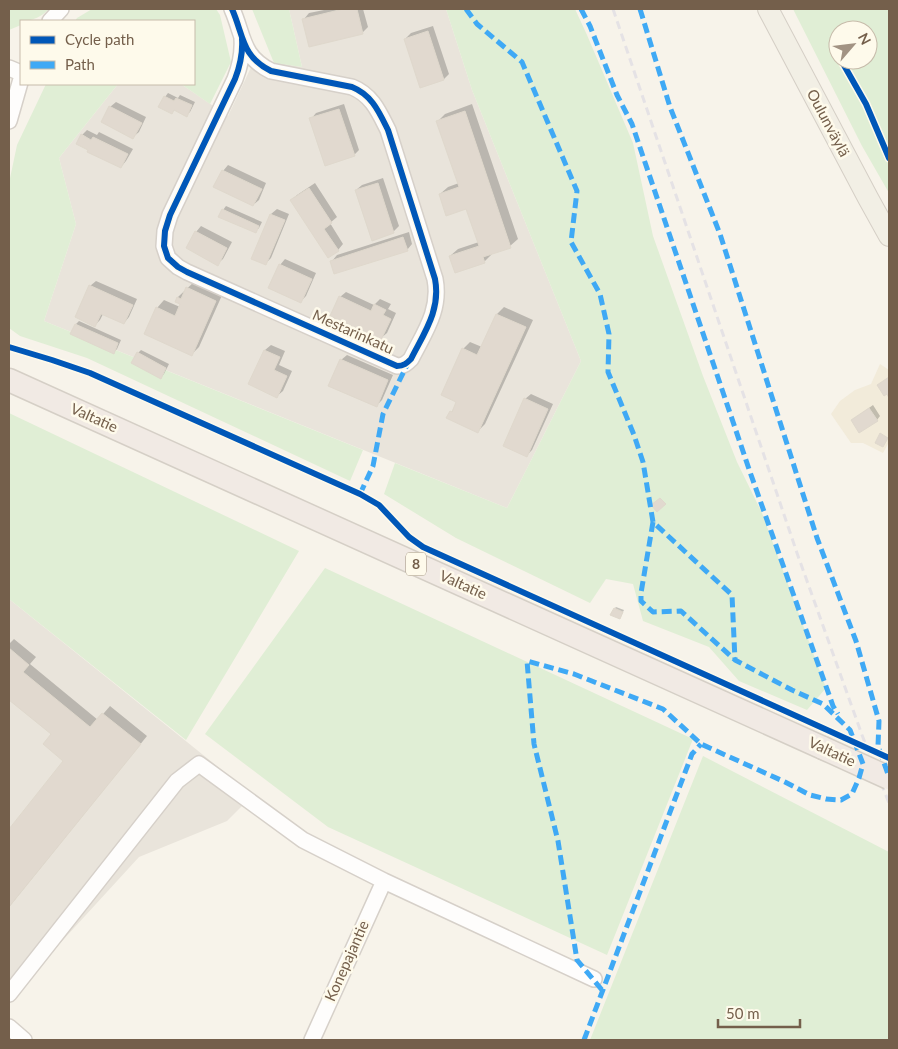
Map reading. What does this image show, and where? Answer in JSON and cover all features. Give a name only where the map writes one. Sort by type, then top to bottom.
[{"type":"highway","name":"Valtatie","points":[[9,380],[889,778]]},
{"type":"main road","name":"Oulunväylä","points":[[768,9],[889,236]]},
{"type":"street","points":[[51,20],[61,9]]},
{"type":"street","name":"Mestarinkatu","points":[[232,9],[242,39],[249,54],[256,62],[264,68],[281,74],[360,90],[367,95],[379,112],[388,130],[437,289],[436,306],[431,320],[411,358],[402,366],[397,366],[187,272],[168,258],[165,252],[164,239],[170,215],[235,79],[242,58],[242,39]]},
{"type":"street","points":[[9,121],[20,82]]},
{"type":"street","points":[[9,994],[177,781],[199,764],[303,840],[384,882],[594,979]]},
{"type":"street","name":"Konepajantie","points":[[312,1040],[384,882]]},
{"type":"street","points":[[9,1027],[24,1040]]},
{"type":"shaded area","points":[[289,9],[446,9],[472,90],[581,361],[507,508],[44,321],[76,224],[59,158],[117,85],[182,85],[228,116],[255,59],[302,67]]},
{"type":"shaded area","points":[[880,364],[889,370],[889,442],[883,453],[863,443],[851,443],[831,414],[840,401],[855,390],[871,384]]},
{"type":"shaded area","points":[[9,599],[253,795],[227,821],[139,857],[9,999]]},
{"type":"green space","points":[[9,9],[49,9],[36,18],[20,20],[20,25],[9,30]]},
{"type":"green space","points":[[92,9],[216,9],[220,15],[231,62],[210,104],[182,85],[195,85],[195,20],[76,20]]},
{"type":"green space","points":[[252,9],[289,9],[302,67],[274,63]]},
{"type":"green space","points":[[446,9],[575,9],[633,143],[653,236],[703,376],[737,462],[762,513],[826,688],[807,710],[739,681],[709,647],[643,621],[633,584],[606,579],[590,603],[456,538],[384,494],[395,463],[507,508],[581,361],[472,90]]},
{"type":"green space","points":[[793,9],[889,9],[889,193],[862,146]]},
{"type":"green space","points":[[46,85],[117,85],[59,158],[76,224],[44,321],[363,450],[350,481],[87,358],[20,336],[9,328],[9,183],[17,145]]},
{"type":"green space","points":[[9,413],[299,551],[186,740],[9,599]]},
{"type":"green space","points":[[325,568],[693,739],[607,955],[328,827],[205,734]]},
{"type":"green space","points":[[703,756],[889,852],[889,1040],[590,1040]]},
{"type":"building","points":[[343,9],[357,9],[363,34],[309,47],[302,19]]},
{"type":"building","points":[[428,31],[444,80],[420,88],[404,39]]},
{"type":"building","points":[[164,96],[174,101],[176,98],[192,105],[187,117],[174,110],[172,114],[158,107]]},
{"type":"building","points":[[109,106],[142,123],[133,139],[101,122]]},
{"type":"building","points":[[339,109],[355,156],[325,166],[309,118]]},
{"type":"building","points":[[465,111],[511,248],[483,257],[485,263],[455,273],[449,256],[479,246],[466,209],[446,216],[439,194],[459,187],[436,121]]},
{"type":"building","points":[[81,134],[91,140],[93,137],[128,154],[121,168],[87,152],[88,150],[76,144]]},
{"type":"building","points":[[222,170],[262,189],[253,206],[213,187]]},
{"type":"building","points":[[378,183],[394,233],[372,241],[355,190]]},
{"type":"building","points":[[309,188],[332,223],[324,229],[339,251],[328,258],[290,200]]},
{"type":"building","points":[[222,209],[259,226],[256,233],[218,217]]},
{"type":"building","points":[[270,214],[285,220],[266,265],[251,259]]},
{"type":"building","points":[[195,231],[227,248],[218,266],[186,248]]},
{"type":"building","points":[[403,237],[408,251],[334,274],[330,261]]},
{"type":"building","points":[[279,264],[312,279],[301,303],[268,288]]},
{"type":"building","points":[[89,285],[133,305],[124,324],[101,314],[95,327],[75,317]]},
{"type":"building","points":[[186,287],[216,301],[192,356],[144,334],[156,307],[175,316],[180,304],[175,302],[177,297],[181,299]]},
{"type":"building","points":[[339,296],[371,311],[374,304],[386,310],[383,315],[391,319],[381,340],[330,316]]},
{"type":"building","points":[[496,314],[526,327],[478,433],[446,418],[450,411],[452,412],[456,402],[441,395],[462,348],[477,355]]},
{"type":"building","points":[[75,324],[118,343],[114,354],[70,334]]},
{"type":"building","points":[[264,350],[280,357],[274,370],[287,376],[277,398],[248,384]]},
{"type":"building","points":[[137,352],[166,368],[161,379],[131,363]]},
{"type":"building","points":[[340,359],[388,380],[377,407],[328,386]]},
{"type":"building","points":[[889,377],[889,398],[887,394],[884,396],[877,385]]},
{"type":"building","points":[[524,398],[548,409],[527,457],[503,446]]},
{"type":"building","points":[[869,408],[878,421],[859,433],[851,420]]},
{"type":"building","points":[[880,433],[888,438],[883,447],[875,443]]},
{"type":"building","points":[[660,498],[666,504],[657,512],[651,505]]},
{"type":"building","points":[[614,608],[623,612],[620,619],[610,615]]},
{"type":"building","points":[[9,648],[29,665],[23,672],[90,727],[102,713],[141,744],[9,907],[9,829],[63,761],[43,744],[51,734],[9,700]]},
{"type":"railway","points":[[613,9],[797,553],[862,735],[889,803]]},
{"type":"marked path","points":[[466,9],[477,24],[522,62],[577,191],[571,242],[600,294],[609,334],[608,372],[643,462],[653,522],[732,595],[735,660],[823,704],[850,730],[863,764],[852,794],[841,800],[810,795],[701,744],[663,709],[574,674],[527,661],[534,744],[558,841],[577,960],[602,990]]},
{"type":"marked path","points":[[581,9],[590,26],[617,95],[632,124],[750,472],[833,706],[838,714]]},
{"type":"marked path","points":[[640,9],[670,107],[720,234],[817,538],[856,641],[879,721],[878,746],[889,777]]},
{"type":"marked path","points":[[360,494],[373,466],[383,414],[408,363]]},
{"type":"marked path","points":[[653,522],[641,601],[653,612],[681,611],[735,660]]},
{"type":"marked path","points":[[584,1040],[692,754],[701,744]]},
{"type":"cycle path","points":[[232,9],[249,52],[261,65],[271,71],[359,90],[370,99],[388,130],[435,279],[436,290],[436,301],[430,321],[411,359],[407,363],[397,366],[187,272],[168,258],[164,246],[165,231],[170,215],[235,79],[241,60],[242,39]]},
{"type":"cycle path","points":[[847,70],[866,104],[889,158]]},
{"type":"cycle path","points":[[9,347],[90,373],[360,494],[379,505],[409,537],[423,547],[889,758]]}]
